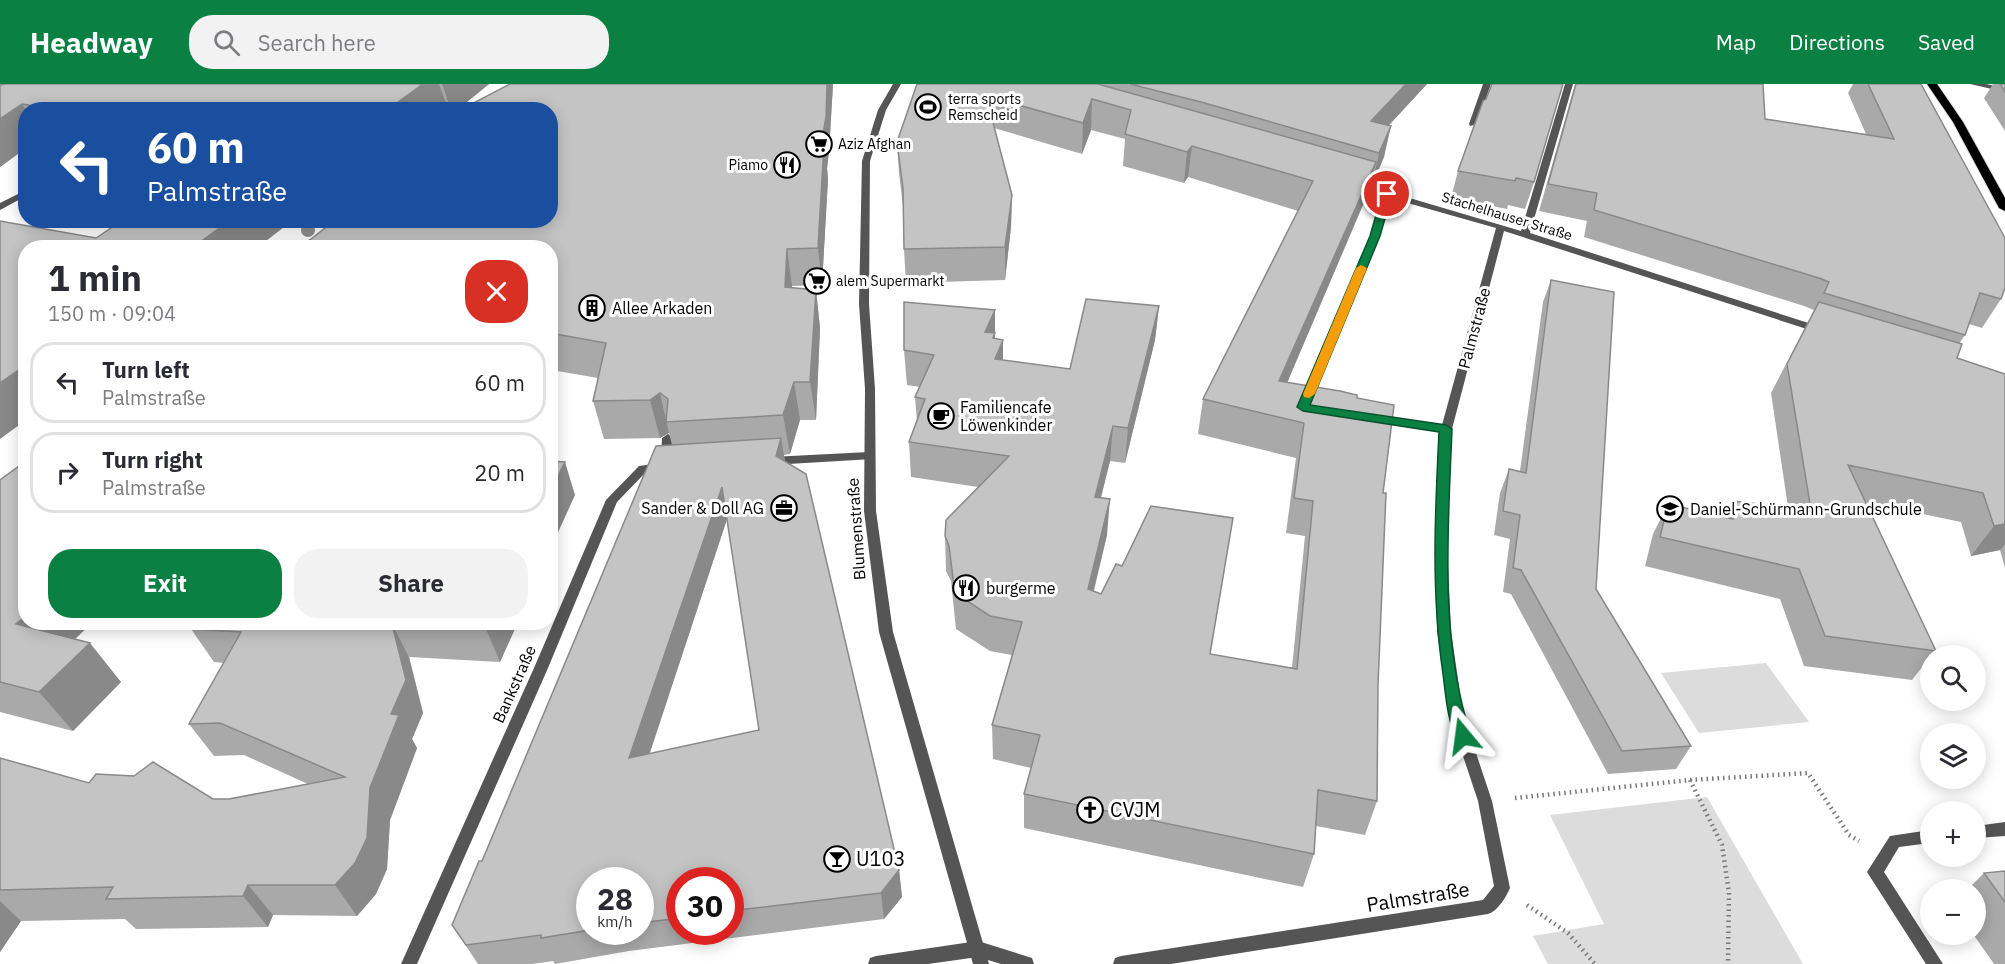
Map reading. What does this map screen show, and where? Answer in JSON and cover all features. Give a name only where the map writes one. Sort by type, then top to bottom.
[{"type":"main road","points":[[1932,84],[1958,122],[2005,208]]},
{"type":"street","name":"Blumenstraße","points":[[897,84],[882,110],[866,161],[864,304],[870,388],[869,456],[872,523],[886,632],[980,957]]},
{"type":"street","points":[[1473,124],[1487,84]]},
{"type":"street","points":[[1525,234],[1569,84]]},
{"type":"street","points":[[1974,84],[2005,90]]},
{"type":"street","name":"Stachelhauser Straße","points":[[1342,181],[1501,226],[1829,333]]},
{"type":"street","points":[[1314,409],[1303,407],[1375,236],[1387,194]]},
{"type":"street","points":[[0,207],[18,197]]},
{"type":"street","name":"Palmstraße","points":[[1121,964],[1488,907],[1502,888],[1485,801],[1456,714],[1444,631],[1441,543],[1446,429],[1501,226]]},
{"type":"street","points":[[313,240],[328,234],[325,240]]},
{"type":"street","points":[[1369,417],[1446,429]]},
{"type":"street","name":"Bankstraße","points":[[558,628],[612,500],[643,469],[673,466],[668,438]]},
{"type":"street","points":[[762,462],[869,456]]},
{"type":"street","name":"Bankstraße","points":[[409,964],[557,630]]},
{"type":"street","points":[[1986,831],[2005,829]]},
{"type":"street","points":[[1920,838],[1895,841],[1875,872],[1935,964]]},
{"type":"street","points":[[876,964],[980,957],[1026,964]]},
{"type":"path","points":[[1485,801],[1690,780],[1808,773],[1850,835]]},
{"type":"path","points":[[1690,780],[1722,845],[1729,893],[1728,964]]},
{"type":"path","points":[[1502,888],[1568,933],[1595,964]]},
{"type":"shaded area","points":[[1766,663],[1809,722],[1699,733],[1661,673]]},
{"type":"shaded area","points":[[1707,797],[1803,964],[1548,964],[1533,936],[1604,924],[1550,815]]},
{"type":"building","points":[[423,84],[398,102],[18,102],[18,107],[0,119],[0,85]]},
{"type":"building","points":[[510,84],[827,84],[826,117],[821,144],[824,144],[818,248],[787,249],[785,287],[816,290],[810,382],[794,382],[783,415],[666,422],[668,399],[660,393],[650,400],[593,401],[606,343],[558,334],[558,240],[310,240],[325,228],[558,228],[558,102],[476,102]]},
{"type":"building","points":[[917,84],[1098,84],[1376,162],[1279,381],[1340,391],[1357,395],[1357,398],[1394,405],[1383,493],[1386,493],[1378,685],[1377,801],[1318,790],[1314,854],[1024,794],[1040,735],[992,725],[1022,622],[990,616],[955,593],[949,546],[945,536],[946,520],[1009,456],[909,442],[925,399],[915,397],[934,355],[904,350],[904,302],[995,310],[985,332],[995,333],[993,338],[1003,340],[995,359],[1070,369],[1086,299],[1159,306],[1128,428],[1113,426],[1095,497],[1110,499],[1088,589],[1101,594],[1116,564],[1122,566],[1151,506],[1233,518],[1210,654],[1297,669],[1313,501],[1294,498],[1304,423],[1203,399],[1313,181],[1192,146],[1187,152],[1125,134],[1131,110],[1092,99],[1083,123],[986,96],[1012,195],[1005,247],[904,249],[903,188],[897,142]]},
{"type":"building","points":[[1130,84],[1406,84],[1371,121],[1391,126],[1379,153]]},
{"type":"building","points":[[1492,84],[1563,84],[1534,182],[1458,171],[1483,101]]},
{"type":"building","points":[[1576,84],[1763,84],[1765,119],[1894,139],[1868,84],[1921,84],[2005,238],[2005,288],[2001,299],[1980,293],[1965,335],[1824,293],[1829,282],[1819,278],[1594,210],[1597,193],[1548,184]]},
{"type":"building","points":[[0,221],[18,224],[18,228],[40,228],[96,238],[111,228],[219,228],[203,240],[18,240],[18,371],[0,383]]},
{"type":"building","points":[[1551,280],[1614,292],[1596,589],[1691,746],[1622,751],[1521,570],[1513,568],[1520,515],[1503,511],[1509,469],[1526,473]]},
{"type":"building","points":[[1819,302],[1962,344],[1957,358],[2005,374],[2005,524],[1994,526],[1983,493],[1848,465],[1933,645],[1920,645],[1920,649],[1825,636],[1799,569],[1660,537],[1668,504],[1733,519],[1733,501],[1811,510],[1787,364]]},
{"type":"building","points":[[781,438],[776,456],[806,474],[899,870],[881,893],[744,909],[744,867],[666,867],[666,920],[654,921],[654,867],[576,867],[576,932],[466,945],[452,925],[479,861],[482,861],[656,446]],"holes":[[[722,487],[759,730],[629,758]]]},
{"type":"building","points":[[558,462],[565,462],[558,476]]},
{"type":"building","points":[[18,467],[18,622],[16,624],[18,630],[39,630],[90,643],[39,692],[0,682],[0,480]]},
{"type":"building","points":[[208,630],[394,630],[406,680],[391,714],[399,715],[370,788],[367,838],[355,863],[335,885],[248,885],[243,896],[106,899],[113,887],[0,890],[0,758],[89,783],[96,774],[134,776],[153,762],[213,799],[229,799],[345,777],[220,723],[189,724],[241,632]]},
{"type":"building","points":[[2005,871],[2005,902],[1984,873]]},
{"type":"slow traffic","points":[[1309,394],[1361,268]]},
{"type":"place","name":"terra sports Remscheid","points":[[928,107]]},
{"type":"place","name":"Aziz Afghan","points":[[819,144]]},
{"type":"place","name":"Piamo","points":[[787,165]]},
{"type":"place","name":"alem Supermarkt","points":[[817,281]]},
{"type":"place","name":"Allee Arkaden","points":[[592,308]]},
{"type":"place","name":"Familiencafe Löwenkinder","points":[[941,416]]},
{"type":"place","name":"Sander & Doll AG","points":[[784,508]]},
{"type":"place","name":"Daniel-Schürmann-Grundschule","points":[[1670,509]]},
{"type":"place","name":"burgerme","points":[[966,588]]},
{"type":"place","name":"CVJM","points":[[1090,810]]},
{"type":"place","name":"U103","points":[[837,859]]},
{"type":"route","points":[[1387,194],[1375,236],[1303,407],[1446,429],[1441,543],[1444,631],[1456,714],[1463,736]]}]
